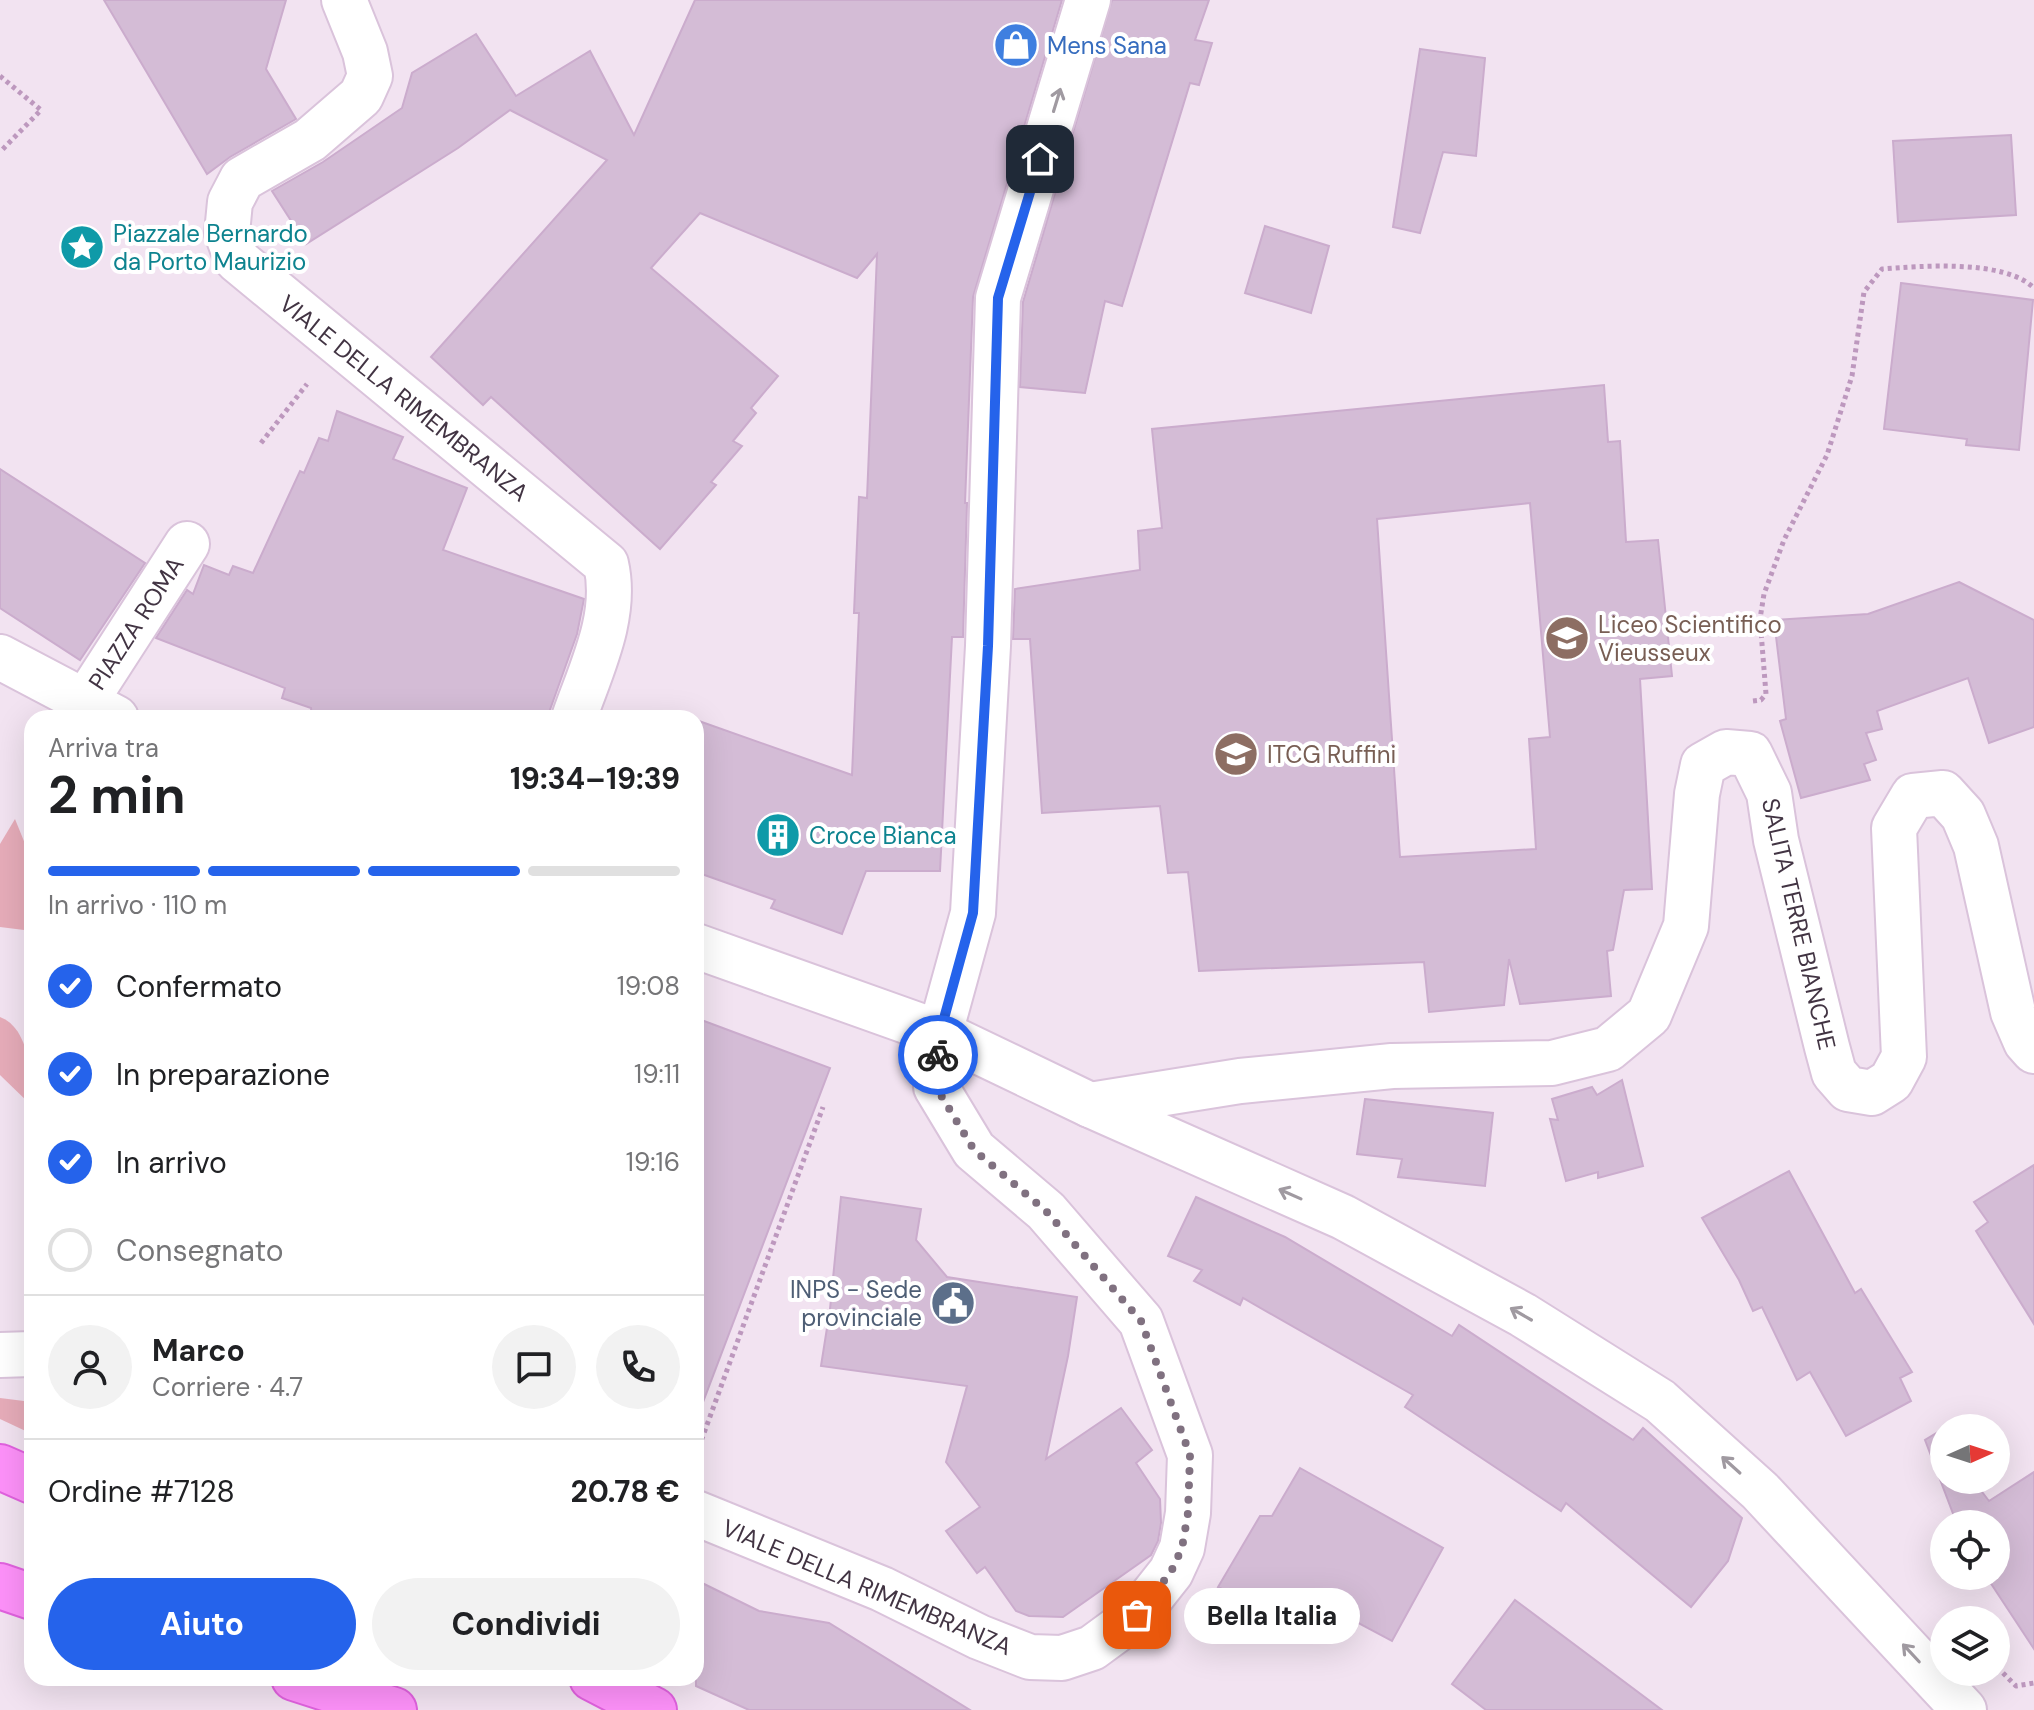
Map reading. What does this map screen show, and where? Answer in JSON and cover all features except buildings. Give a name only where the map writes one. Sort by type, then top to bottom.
[{"type":"main road","points":[[0,1467],[24,1478]]},
{"type":"main road","points":[[0,1497],[24,1507]]},
{"type":"main road","points":[[0,1586],[24,1594]]},
{"type":"main road","points":[[319,1686],[394,1710]]},
{"type":"main road","points":[[608,1686],[654,1710]]},
{"type":"street","name":"VIALE DELLA RIMEMBRANZA","points":[[344,0],[365,52],[370,76],[361,96],[310,140],[242,179],[230,202],[227,233],[237,260],[606,564],[609,579],[606,628],[577,710]]},
{"type":"street","name":"VIALE DELLA RIMEMBRANZA","points":[[704,1516],[882,1589],[979,1637],[1030,1657],[1062,1658],[1092,1648],[1137,1615],[1171,1572],[1182,1548],[1188,1513],[1190,1455],[1141,1321],[1046,1211],[974,1150],[936,1087],[940,1033],[973,913],[988,646],[998,298],[1088,0]]},
{"type":"street","name":"PIAZZA ROMA","points":[[0,657],[100,710],[187,544]]},
{"type":"street","name":"SALITA TERRE BIANCHE","points":[[1090,1105],[1240,1081],[1392,1066],[1552,1063],[1608,1049],[1649,1015],[1686,926],[1697,794],[1703,765],[1726,752],[1750,754],[1769,793],[1776,840],[1827,1047],[1834,1073],[1848,1089],[1872,1093],[1891,1081],[1904,1057],[1894,828],[1913,796],[1943,793],[1963,815],[1976,846],[2013,1012],[2026,1042],[2034,1051]]},
{"type":"street","points":[[704,949],[940,1033],[1090,1105],[1343,1217],[1523,1315],[1660,1401],[1760,1491],[1964,1710]]},
{"type":"street","points":[[0,1355],[24,1354]]},
{"type":"path","points":[[0,76],[41,110],[0,152]]},
{"type":"path","points":[[1746,702],[1761,700],[1766,694],[1760,619],[1764,594],[1784,540],[1827,455],[1852,376],[1864,292],[1882,269],[1924,266],[2008,273],[2034,288]]},
{"type":"path","points":[[261,443],[339,344]]},
{"type":"path","points":[[704,1433],[823,1107]]},
{"type":"path","points":[[2010,1680],[2016,1686],[2034,1683]]},
{"type":"shaded area","points":[[15,819],[24,841],[24,930],[0,927],[0,844]]},
{"type":"shaded area","points":[[0,1017],[18,1032],[24,1046],[24,1098],[0,1075]]},
{"type":"shaded area","points":[[0,1398],[24,1401],[24,1430],[0,1419]]},
{"type":"way so far","points":[[938,1055],[936,1087],[974,1150],[1046,1211],[1141,1321],[1190,1455],[1188,1513],[1182,1548],[1171,1572],[1137,1615]]},
{"type":"place","name":"Mens Sana","points":[[1016,45]]},
{"type":"place","name":"Piazzale Bernardo da Porto Maurizio","points":[[82,247]]},
{"type":"place","name":"Liceo Scientifico Vieusseux","points":[[1567,638]]},
{"type":"place","name":"ITCG Ruffini","points":[[1236,754]]},
{"type":"place","name":"Croce Bianca","points":[[778,835]]},
{"type":"place","name":"INPS - Sede provinciale","points":[[953,1303]]},
{"type":"place","name":"Bella Italia","points":[[1137,1615]]},
{"type":"route","points":[[938,1055],[940,1033],[973,913],[988,646],[998,298],[1040,159]]}]
